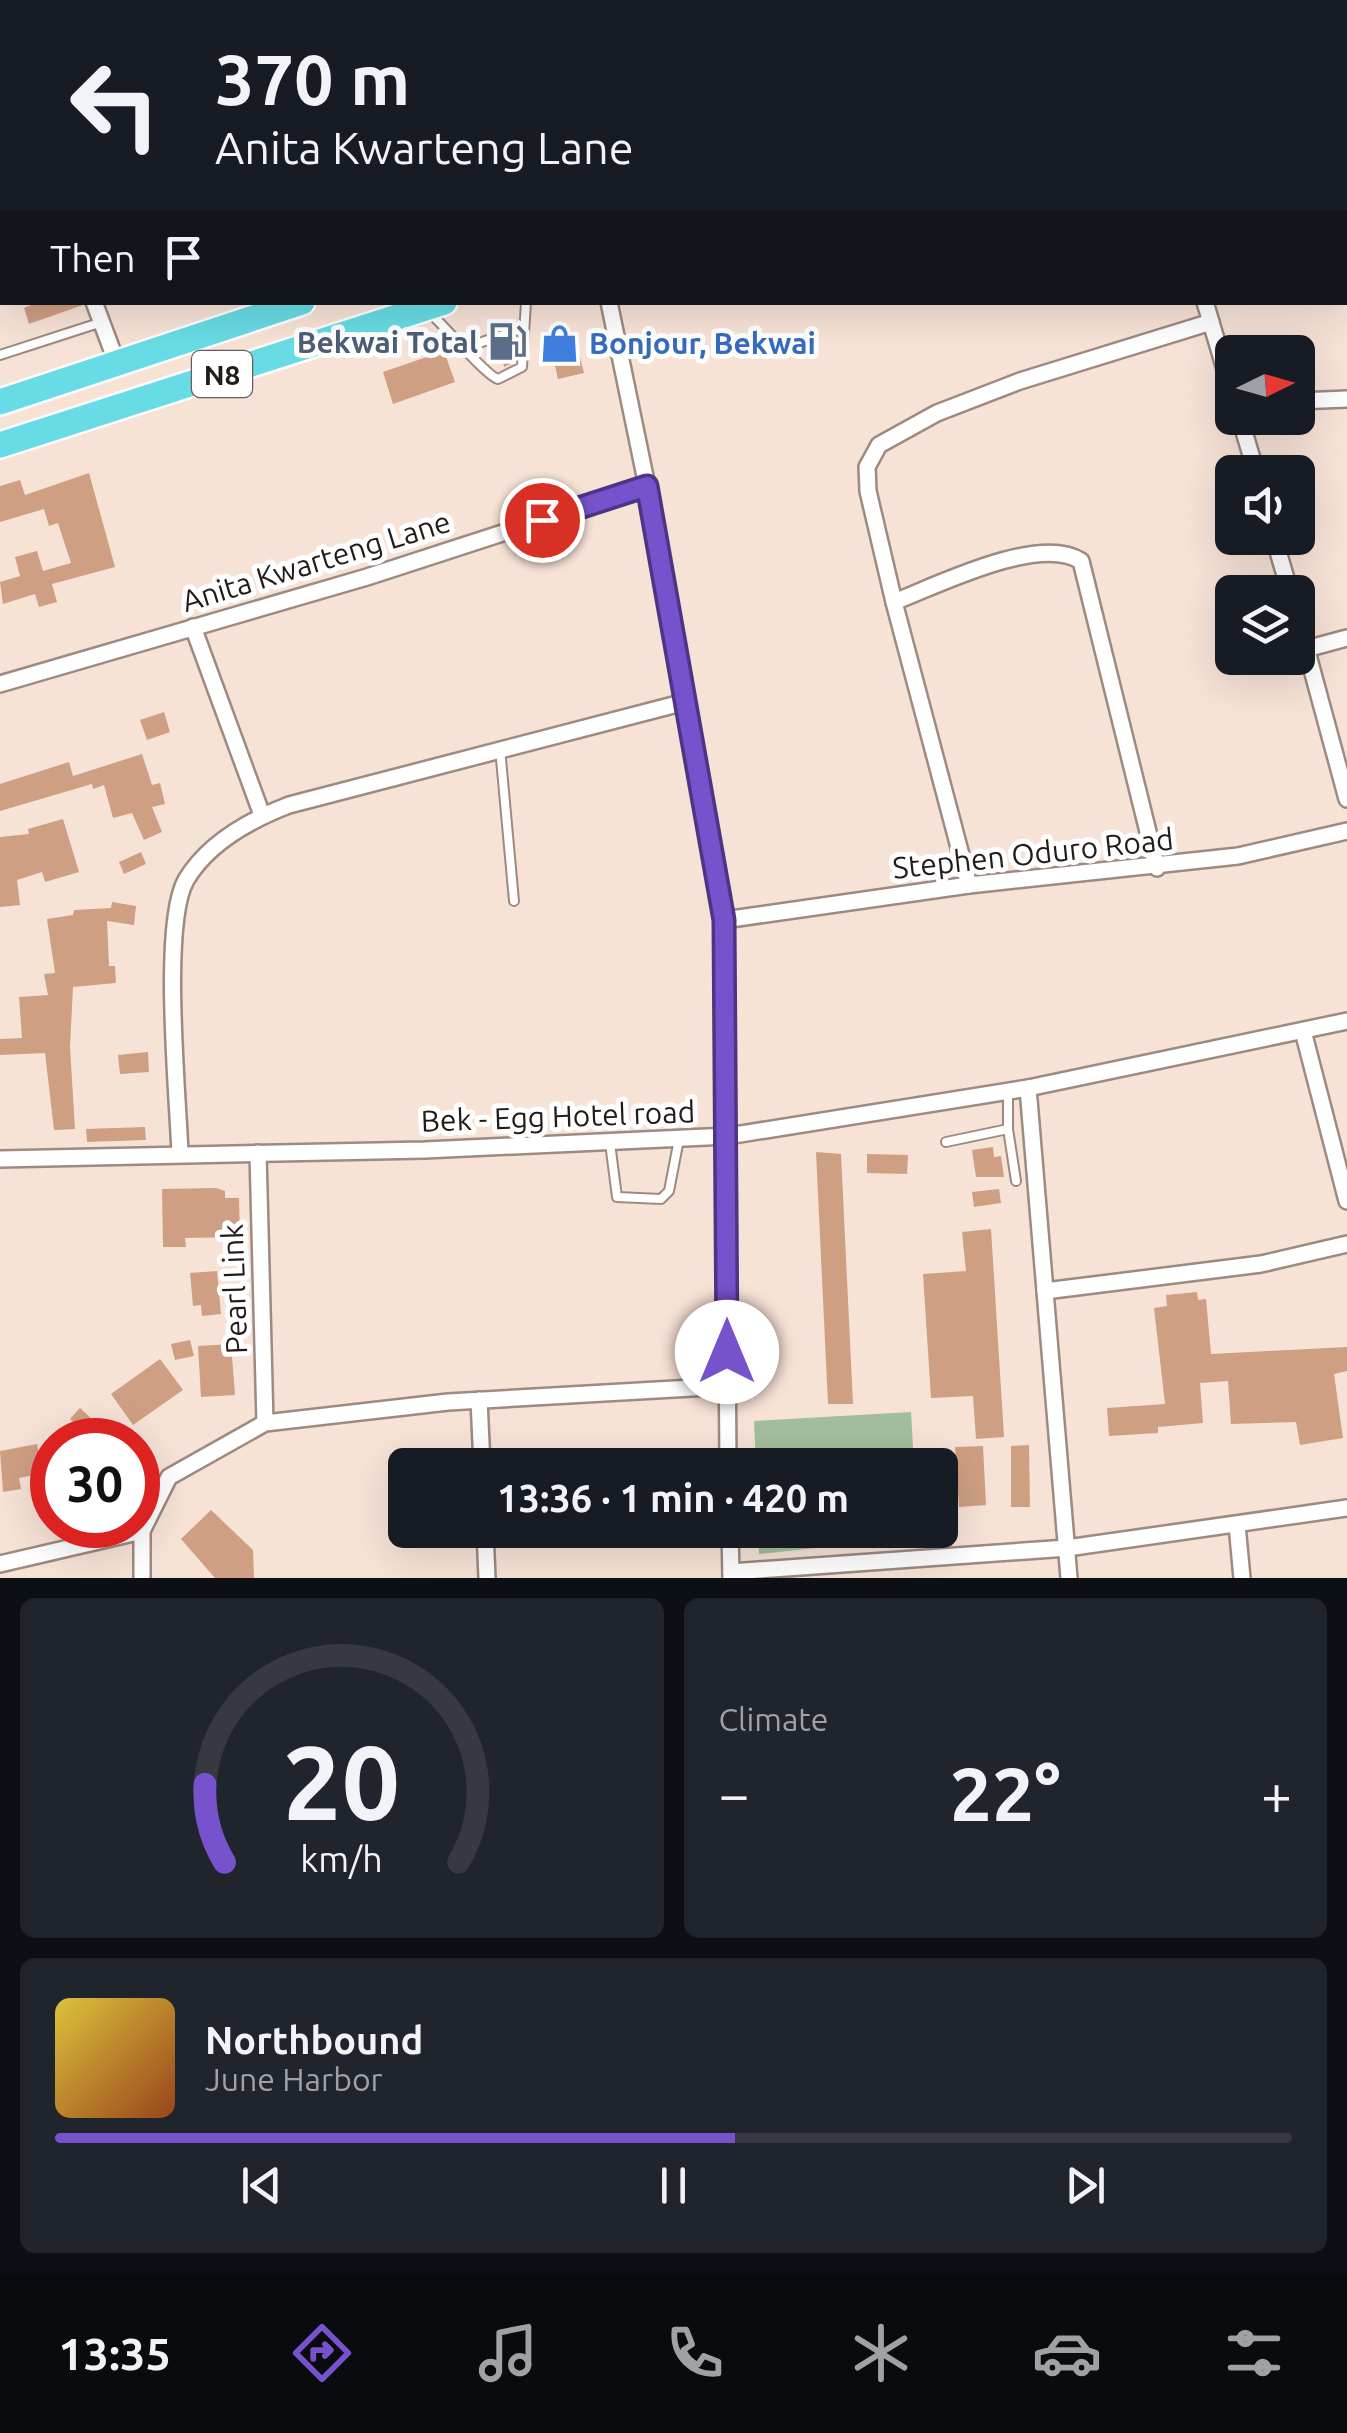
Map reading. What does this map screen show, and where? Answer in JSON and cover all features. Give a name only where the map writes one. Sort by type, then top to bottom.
[{"type":"highway","name":"N8","points":[[0,402],[293,305]]},
{"type":"highway","name":"N8","points":[[0,445],[435,306]]},
{"type":"highway","points":[[208,332],[219,375]]},
{"type":"street","points":[[95,305],[118,366]]},
{"type":"street","points":[[610,305],[647,486],[724,920],[728,1448]]},
{"type":"street","points":[[1206,305],[1215,336]]},
{"type":"street","points":[[969,885],[894,602],[868,491],[867,467],[879,444],[905,427],[1020,381],[1211,322]]},
{"type":"street","points":[[1315,400],[1347,398]]},
{"type":"street","name":"Anita Kwarteng Lane","points":[[0,684],[367,577],[647,486]]},
{"type":"street","points":[[894,602],[982,568],[1050,551],[1068,553],[1081,561],[1157,868]]},
{"type":"street","points":[[193,626],[262,815]]},
{"type":"street","points":[[1315,647],[1347,638]]},
{"type":"street","points":[[1313,675],[1347,799]]},
{"type":"street","points":[[180,1154],[173,922],[185,883],[208,851],[262,815],[500,748],[685,702]]},
{"type":"street","name":"Stephen Oduro Road","points":[[724,920],[969,885],[1157,868],[1238,856],[1347,831]]},
{"type":"street","name":"Bek - Egg Hotel road","points":[[0,1159],[728,1136],[1028,1088],[1347,1021]]},
{"type":"street","points":[[1303,1031],[1347,1202]]},
{"type":"street","points":[[1028,1088],[1069,1578]]},
{"type":"street","name":"Pearl Link","points":[[258,1153],[265,1422]]},
{"type":"street","points":[[1045,1291],[1261,1264],[1347,1244]]},
{"type":"street","points":[[160,1494],[168,1477],[265,1422],[479,1400],[727,1386]]},
{"type":"street","points":[[479,1400],[481,1448]]},
{"type":"street","points":[[730,1548],[731,1575],[1067,1548],[1347,1508]]},
{"type":"street","points":[[1237,1525],[1242,1578]]},
{"type":"street","points":[[0,1564],[69,1548]]},
{"type":"street","points":[[142,1548],[142,1578]]},
{"type":"street","points":[[486,1548],[487,1578]]},
{"type":"lane","points":[[435,306],[490,376],[502,378],[522,367],[526,305]]},
{"type":"lane","points":[[0,355],[100,323]]},
{"type":"lane","points":[[466,347],[524,328]]},
{"type":"lane","points":[[500,748],[514,901]]},
{"type":"lane","points":[[1008,1091],[1008,1130],[1016,1181]]},
{"type":"lane","points":[[946,1142],[1008,1130]]},
{"type":"lane","points":[[610,1142],[618,1197],[660,1199],[669,1191],[680,1139]]},
{"type":"green space","points":[[911,1412],[913,1448],[755,1448],[754,1421]]},
{"type":"green space","points":[[759,1548],[815,1548],[759,1554]]},
{"type":"building","points":[[31,305],[83,305],[29,324],[24,308]]},
{"type":"building","points":[[564,330],[569,351],[578,349],[584,373],[558,379],[548,334]]},
{"type":"building","points":[[515,339],[515,362],[504,367],[499,344]]},
{"type":"building","points":[[444,351],[455,382],[393,404],[383,372]]},
{"type":"building","points":[[89,473],[115,567],[52,584],[57,602],[39,607],[35,594],[3,604],[0,582],[20,576],[15,557],[37,551],[43,571],[71,563],[58,523],[49,526],[44,509],[0,522],[0,486],[20,480],[25,495]]},
{"type":"building","points":[[164,712],[170,732],[147,740],[140,720]]},
{"type":"building","points":[[142,754],[152,785],[160,783],[165,804],[152,807],[162,832],[144,840],[132,813],[113,818],[104,785],[93,789],[92,784],[0,811],[0,784],[69,762],[73,776]]},
{"type":"building","points":[[63,819],[79,872],[45,882],[42,872],[17,880],[20,905],[0,907],[0,837],[29,834],[28,829]]},
{"type":"building","points":[[141,852],[146,864],[124,874],[119,862]]},
{"type":"building","points":[[112,902],[136,906],[134,925],[107,921],[109,966],[115,966],[116,983],[73,987],[70,1047],[75,1129],[54,1130],[45,1053],[0,1055],[0,1039],[22,1038],[19,997],[48,995],[44,974],[55,973],[47,919],[73,915],[74,910],[111,908]]},
{"type":"building","points":[[148,1052],[149,1072],[120,1074],[118,1055]]},
{"type":"building","points":[[145,1127],[146,1140],[87,1142],[86,1129]]},
{"type":"building","points":[[993,1147],[994,1157],[1001,1156],[1004,1177],[976,1177],[972,1150]]},
{"type":"building","points":[[816,1152],[841,1154],[853,1404],[828,1404]]},
{"type":"building","points":[[867,1154],[908,1155],[907,1174],[867,1173]]},
{"type":"building","points":[[162,1189],[225,1191],[225,1198],[239,1198],[240,1237],[185,1238],[186,1247],[163,1247]]},
{"type":"building","points":[[999,1189],[1001,1203],[974,1207],[972,1192]]},
{"type":"building","points":[[991,1229],[1004,1437],[976,1439],[973,1396],[931,1398],[923,1274],[966,1271],[962,1232]]},
{"type":"building","points":[[217,1271],[221,1314],[202,1316],[201,1305],[193,1306],[190,1273]]},
{"type":"building","points":[[1197,1292],[1198,1300],[1206,1299],[1211,1354],[1347,1347],[1347,1371],[1334,1374],[1343,1438],[1300,1445],[1296,1422],[1231,1424],[1228,1381],[1200,1383],[1203,1423],[1158,1427],[1158,1433],[1109,1436],[1107,1408],[1165,1404],[1154,1308],[1167,1306],[1166,1295]]},
{"type":"building","points":[[190,1340],[194,1356],[175,1360],[171,1344]]},
{"type":"building","points":[[231,1344],[235,1395],[201,1397],[198,1346]]},
{"type":"building","points":[[160,1359],[183,1390],[143,1418],[128,1418],[111,1394]]},
{"type":"building","points":[[80,1408],[91,1418],[71,1418]]},
{"type":"building","points":[[30,1445],[30,1476],[19,1478],[21,1489],[3,1492],[0,1451]]},
{"type":"building","points":[[1029,1445],[1030,1507],[1011,1507],[1011,1446]]},
{"type":"building","points":[[983,1446],[986,1505],[959,1507],[955,1447]]},
{"type":"building","points":[[211,1510],[253,1550],[254,1578],[215,1578],[181,1539]]},
{"type":"place","name":"Bekwai Total","points":[[508,342]]},
{"type":"place","name":"Bonjour, Bekwai","points":[[559,343]]},
{"type":"route","points":[[542,520],[647,486],[724,920],[727,1352]]}]
